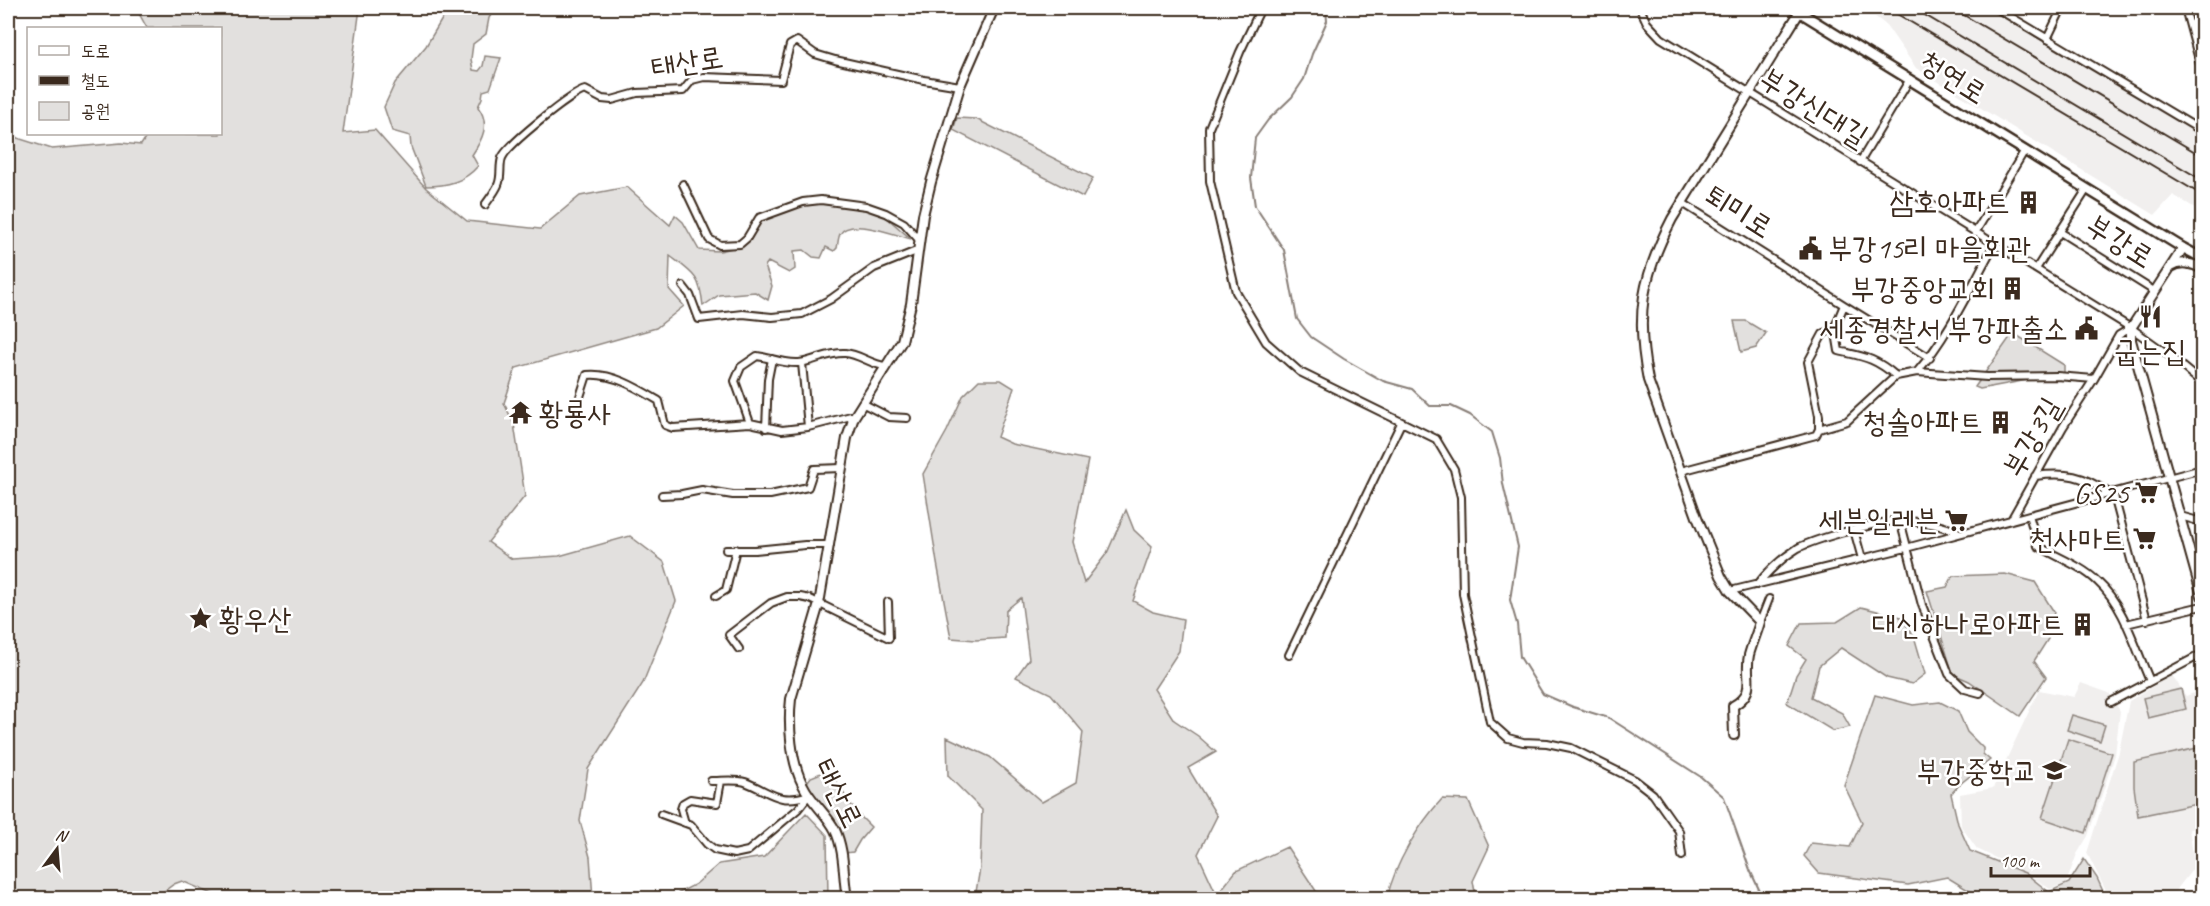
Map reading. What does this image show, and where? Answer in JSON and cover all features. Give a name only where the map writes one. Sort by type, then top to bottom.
[{"type":"main road","name":"청연로","points":[[1798,9],[2182,248],[2202,258]]},
{"type":"street","name":"태산로","points":[[847,898],[842,856],[835,831],[802,784],[797,767],[790,737],[791,699],[819,604],[847,438],[854,417],[902,341],[908,322],[923,215],[931,182],[960,86],[994,8]]},
{"type":"street","points":[[1261,8],[1240,52],[1209,129],[1210,181],[1236,292],[1266,342],[1300,372],[1436,440],[1454,469],[1461,497],[1463,594],[1490,722],[1508,738],[1571,748],[1635,780],[1653,794],[1679,831],[1682,856]]},
{"type":"street","name":"부강신대길","points":[[1640,8],[1647,23],[1661,38],[2131,328],[2202,383]]},
{"type":"street","points":[[1996,8],[2202,131]]},
{"type":"street","points":[[2047,39],[2062,8]]},
{"type":"street","points":[[2185,8],[2202,71]]},
{"type":"street","points":[[1760,622],[1730,591],[1721,576],[1681,471],[1648,380],[1644,359],[1642,303],[1655,251],[1681,202],[1750,93],[1798,9]]},
{"type":"street","name":"태산로","points":[[484,205],[499,184],[502,158],[509,147],[521,139],[540,119],[555,111],[579,91],[585,90],[602,99],[612,100],[637,93],[683,91],[692,80],[704,77],[781,80],[790,45],[797,41],[815,54],[835,60],[960,86]]},
{"type":"street","points":[[1860,162],[1910,79]]},
{"type":"street","points":[[1976,233],[2025,150]]},
{"type":"street","points":[[683,184],[709,238],[720,245],[740,243],[747,238],[759,218],[803,202],[821,200],[866,206],[886,213],[904,223],[920,245],[874,268],[831,299],[802,314],[772,318],[743,314],[699,319],[684,286]]},
{"type":"street","points":[[2036,269],[2087,189]]},
{"type":"street","name":"퇴미로","points":[[1681,202],[1844,305]]},
{"type":"street","name":"부강로","points":[[2060,232],[2154,291]]},
{"type":"street","points":[[1917,372],[1930,357],[1994,245]]},
{"type":"street","name":"부강로","points":[[2131,328],[2182,248]]},
{"type":"street","points":[[2170,267],[2176,264],[2187,264],[2202,269]]},
{"type":"street","points":[[1896,376],[1881,363],[1839,351],[1835,327],[1844,305],[1930,357]]},
{"type":"street","points":[[1681,471],[1816,435],[1820,416],[1808,362],[1823,334],[1835,327]]},
{"type":"street","points":[[1819,429],[1847,421],[1896,376],[1917,372],[1987,377],[2057,376],[2094,379],[2119,335],[2131,328]]},
{"type":"street","points":[[2131,328],[2131,340],[2202,596]]},
{"type":"street","points":[[750,423],[735,381],[741,367],[757,356],[802,363],[842,352],[886,366]]},
{"type":"street","points":[[766,428],[768,379],[772,359]]},
{"type":"street","points":[[802,363],[808,427]]},
{"type":"street","points":[[576,409],[587,375],[594,375],[624,383],[659,401],[665,425],[673,428],[750,423],[782,430],[854,417]]},
{"type":"street","name":"부강3길","points":[[2011,520],[2094,379]]},
{"type":"street","points":[[862,403],[889,417],[907,418]]},
{"type":"street","points":[[1289,655],[1401,423]]},
{"type":"street","points":[[662,495],[702,490],[733,495],[770,495],[808,487],[814,469],[842,468]]},
{"type":"street","name":"부강3길","points":[[1730,591],[1906,548],[2202,469]]},
{"type":"street","points":[[2036,476],[2057,473],[2072,475],[2087,479],[2111,493],[2147,620]]},
{"type":"street","name":"부강3길","points":[[2029,515],[2038,546],[2099,582],[2110,595],[2126,624]]},
{"type":"street","points":[[2180,516],[2202,522]]},
{"type":"street","points":[[1900,520],[1922,605],[1949,674],[1965,689],[1980,693]]},
{"type":"street","name":"부강3길","points":[[1756,585],[1784,557],[1800,547],[1854,530],[1900,520],[1949,528],[1960,533]]},
{"type":"street","points":[[1854,530],[1862,559]]},
{"type":"street","points":[[726,550],[830,544]]},
{"type":"street","points":[[716,596],[726,590],[736,549]]},
{"type":"street","points":[[739,649],[729,635],[771,603],[787,597],[810,599],[889,638],[888,602]]},
{"type":"street","points":[[1734,735],[1733,706],[1744,699],[1749,688],[1749,654],[1769,599]]},
{"type":"street","points":[[2150,681],[2126,624],[2202,606]]},
{"type":"street","points":[[2111,702],[2202,654]]},
{"type":"street","points":[[711,781],[744,782],[766,794],[783,798],[798,799],[809,795]]},
{"type":"street","points":[[685,823],[681,809],[683,803],[690,799],[717,803],[721,781]]},
{"type":"street","points":[[661,814],[691,825],[707,844],[716,850],[734,854],[748,851],[798,809],[809,795]]},
{"type":"shaded area","points":[[1864,8],[1991,8],[2202,133],[2202,212],[2173,195],[2155,215],[1916,68],[1886,25]]},
{"type":"shaded area","points":[[2172,675],[2186,696],[2202,690],[2202,827],[2189,829],[2195,866],[2170,898],[2131,898],[2130,893],[2108,895],[2087,853],[2119,752],[2129,701]]},
{"type":"shaded area","name":"부강중학교","points":[[2081,683],[2109,693],[2120,711],[2115,755],[2088,836],[2077,854],[2066,883],[2050,889],[2027,873],[1977,849],[1961,826],[1960,794],[1993,788],[2039,690],[2074,697]]},
{"type":"green space","points":[[136,8],[360,8],[343,133],[375,130],[426,188],[467,221],[540,229],[580,196],[627,187],[670,225],[675,215],[683,222],[699,250],[720,251],[741,246],[762,219],[819,202],[863,208],[885,216],[911,239],[862,227],[845,229],[840,234],[837,248],[834,251],[826,247],[821,258],[813,257],[804,250],[794,251],[795,269],[789,273],[768,262],[765,266],[772,286],[768,300],[755,292],[719,295],[703,306],[698,282],[685,267],[670,256],[669,289],[684,306],[656,328],[516,368],[504,403],[514,424],[525,496],[488,542],[512,559],[559,556],[630,536],[664,562],[676,601],[643,683],[588,769],[580,821],[590,857],[593,898],[217,898],[215,895],[182,881],[155,898],[8,898],[8,135],[52,149],[121,143],[141,145],[147,135],[222,135],[222,27],[146,27]]},
{"type":"green space","points":[[453,8],[495,8],[489,18],[486,34],[473,44],[471,59],[473,70],[479,71],[483,66],[485,56],[501,58],[490,89],[483,91],[478,107],[484,120],[484,132],[472,155],[478,166],[467,176],[455,182],[426,186],[411,147],[410,136],[392,131],[384,107],[395,83],[426,46],[442,19]]},
{"type":"green space","points":[[957,118],[976,119],[1093,178],[1083,197],[953,130]]},
{"type":"green space","points":[[1734,321],[1746,321],[1766,333],[1756,348],[1741,352]]},
{"type":"green space","points":[[2013,333],[2064,365],[2064,373],[1980,389],[1975,387]]},
{"type":"green space","points":[[979,380],[1001,380],[1014,388],[997,437],[1012,444],[1088,460],[1072,542],[1084,583],[1107,553],[1126,510],[1134,530],[1152,547],[1133,601],[1153,612],[1183,619],[1179,651],[1154,689],[1174,720],[1198,736],[1216,752],[1188,768],[1217,816],[1198,854],[1217,895],[1236,871],[1287,847],[1323,898],[975,898],[980,868],[982,810],[948,776],[947,737],[990,757],[1042,802],[1076,783],[1083,732],[1051,694],[1016,677],[1029,659],[1021,598],[1006,610],[1005,638],[976,640],[951,638],[923,474],[963,396]]},
{"type":"green space","points":[[2005,574],[2035,582],[2054,612],[2048,639],[2034,661],[2046,677],[2020,716],[1969,681],[1953,674],[1927,591],[1947,587],[1953,576]]},
{"type":"green space","points":[[1861,607],[1901,617],[1914,636],[1925,674],[1912,684],[1887,678],[1841,648],[1819,666],[1811,697],[1842,713],[1850,727],[1833,731],[1787,703],[1796,675],[1806,659],[1789,646],[1801,623],[1837,622]]},
{"type":"green space","points":[[2181,689],[2186,709],[2148,718],[2143,698]]},
{"type":"green space","points":[[1875,695],[1913,705],[1940,702],[1958,711],[1967,732],[1983,748],[1983,754],[1990,760],[1951,794],[1958,824],[1970,851],[2025,873],[2049,892],[2069,883],[2084,859],[2097,878],[2106,898],[1981,898],[1947,877],[1908,885],[1819,873],[1804,856],[1811,843],[1850,847],[1862,822],[1844,785]]},
{"type":"green space","points":[[2072,715],[2105,725],[2100,741],[2067,730]]},
{"type":"green space","points":[[2068,739],[2112,753],[2086,833],[2042,818]]},
{"type":"green space","points":[[2202,747],[2202,803],[2138,816],[2134,787],[2134,762]]},
{"type":"green space","points":[[821,773],[830,773],[856,812],[871,827],[853,852],[845,853],[841,834],[805,785],[811,777]]},
{"type":"green space","points":[[1442,799],[1468,800],[1489,847],[1473,881],[1476,898],[1387,898],[1408,846]]},
{"type":"green space","points":[[806,813],[827,835],[828,898],[669,898],[696,884],[719,864],[764,857]]},
{"type":"waterway","points":[[1326,8],[1327,21],[1304,79],[1292,97],[1268,120],[1255,138],[1251,178],[1255,206],[1284,250],[1297,319],[1311,337],[1344,359],[1383,381],[1412,389],[1430,406],[1451,406],[1470,415],[1492,432],[1500,458],[1503,484],[1518,547],[1510,600],[1517,624],[1520,657],[1543,694],[1573,707],[1609,718],[1701,777],[1724,797],[1750,870],[1763,898]]},
{"type":"railway","points":[[1887,8],[2202,195]]},
{"type":"railway","points":[[1913,8],[2202,180]]},
{"type":"railway","points":[[1952,8],[2202,156]]},
{"type":"place","name":"삼호아파트","points":[[2028,202]]},
{"type":"place","name":"부강15리 마을회관","points":[[1810,248]]},
{"type":"place","name":"부강중앙교회","points":[[2013,289]]},
{"type":"place","name":"굽는집","points":[[2150,317]]},
{"type":"place","name":"세종경찰서 부강파출소","points":[[2086,329]]},
{"type":"place","name":"황룡사","points":[[521,413]]},
{"type":"place","name":"청솔아파트","points":[[2001,422]]},
{"type":"place","name":"GS25","points":[[2147,493]]},
{"type":"place","name":"세븐일레븐","points":[[1957,520]]},
{"type":"place","name":"천사마트","points":[[2144,539]]},
{"type":"place","name":"황우산","points":[[201,619]]},
{"type":"place","name":"대신하나로아파트","points":[[2083,624]]},
{"type":"place","name":"부강중학교","points":[[2055,771]]}]
